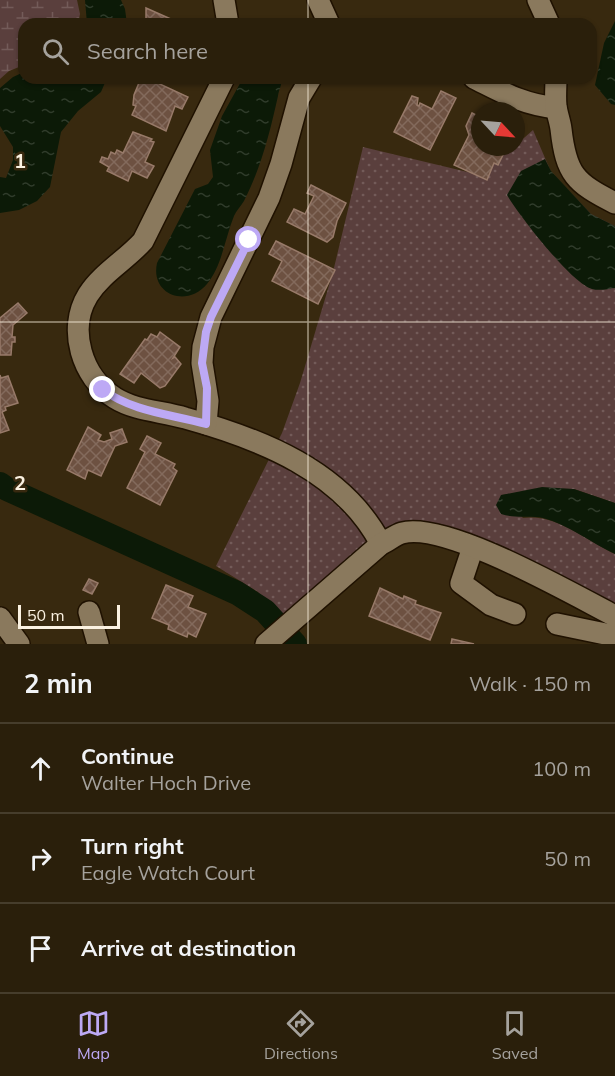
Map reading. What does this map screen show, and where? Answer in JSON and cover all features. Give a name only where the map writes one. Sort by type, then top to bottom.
[{"type":"street","points":[[224,0],[227,18]]},
{"type":"street","points":[[318,0],[326,18]]},
{"type":"street","points":[[538,0],[546,18]]},
{"type":"street","points":[[221,84],[152,228],[132,254],[107,273],[87,297],[78,330],[85,363],[103,390],[131,406],[206,424],[254,440],[304,465],[331,484],[354,505],[374,530],[381,544]]},
{"type":"street","points":[[206,424],[207,388],[202,363],[206,332],[211,317],[269,198],[299,98],[307,84]]},
{"type":"street","points":[[487,84],[533,105],[556,108]]},
{"type":"street","points":[[556,84],[556,108],[565,158],[572,172],[582,184],[615,202]]},
{"type":"street","points":[[267,644],[381,544],[402,533],[432,534],[494,555],[615,616]]},
{"type":"street","points":[[473,547],[461,583],[491,605],[515,614]]},
{"type":"street","points":[[89,612],[98,644]]},
{"type":"street","points":[[0,618],[19,644]]},
{"type":"street","points":[[557,624],[615,636]]},
{"type":"green space","points":[[0,0],[77,0],[79,18],[18,18],[18,67],[9,71],[0,79]]},
{"type":"green space","points":[[533,130],[551,172],[591,214],[615,226],[615,503],[574,489],[501,495],[523,518],[547,520],[559,524],[615,554],[615,621],[440,541],[398,540],[287,627],[277,618],[258,592],[216,566],[282,433],[300,383],[333,272],[363,147],[480,175],[502,156],[525,156],[525,137]]},
{"type":"water","points":[[85,0],[121,0],[126,18],[86,18]]},
{"type":"water","points":[[615,21],[615,105],[611,104],[595,85],[604,43]]},
{"type":"water","points":[[18,75],[18,84],[104,84],[101,92],[78,111],[61,132],[50,187],[37,201],[19,210],[0,213],[0,177],[6,178],[13,160],[13,147],[0,126],[0,88]]},
{"type":"water","points":[[240,84],[282,84],[260,163],[244,201],[234,216],[212,277],[199,291],[190,295],[172,294],[164,290],[159,283],[156,274],[157,263],[195,189],[208,184],[213,177],[210,150],[222,116]]},
{"type":"water","points":[[545,159],[551,171],[591,214],[615,226],[615,288],[592,289],[572,275],[534,232],[507,195],[521,171]]},
{"type":"water","points":[[542,487],[574,489],[615,503],[615,554],[553,521],[538,517],[501,514],[496,505],[501,495]]},
{"type":"building","points":[[146,8],[168,18],[146,18]]},
{"type":"building","points":[[139,84],[160,84],[188,97],[182,109],[175,106],[166,131],[132,115],[136,106],[133,105]]},
{"type":"building","points":[[441,91],[456,98],[430,150],[394,132],[412,96],[418,98],[417,105],[419,106],[420,103],[432,109]]},
{"type":"building","points":[[471,115],[471,156],[502,156],[498,165],[494,163],[487,180],[454,165],[469,135],[466,126]]},
{"type":"building","points":[[133,132],[152,139],[150,141],[154,142],[145,162],[154,166],[147,178],[132,171],[128,181],[107,171],[109,167],[100,162],[102,157],[108,159],[111,152],[115,154],[117,150],[123,153]]},
{"type":"building","points":[[311,185],[346,203],[337,221],[333,237],[327,242],[287,222],[294,209],[305,214],[314,196],[307,193]]},
{"type":"building","points":[[276,241],[335,270],[318,304],[272,281],[282,261],[269,254]]},
{"type":"building","points":[[18,303],[27,313],[13,325],[12,337],[15,337],[15,342],[12,342],[11,355],[0,355],[0,318]]},
{"type":"building","points":[[160,332],[180,347],[173,358],[175,357],[181,364],[165,386],[160,388],[141,373],[134,383],[120,374],[145,339],[147,340],[151,334],[157,337]]},
{"type":"building","points":[[0,375],[1,378],[8,376],[18,403],[5,407],[6,410],[2,412],[9,430],[0,433]]},
{"type":"building","points":[[88,427],[101,435],[98,440],[104,442],[112,439],[110,433],[122,429],[127,442],[115,446],[101,476],[88,470],[85,479],[67,470]]},
{"type":"building","points":[[147,436],[161,443],[155,454],[175,464],[173,468],[177,471],[160,505],[127,488],[145,452],[140,449]]},
{"type":"building","points":[[89,579],[98,583],[92,594],[83,590]]},
{"type":"building","points":[[166,585],[193,596],[188,607],[206,614],[196,637],[188,633],[187,637],[168,629],[169,625],[152,618]]},
{"type":"building","points":[[380,588],[441,613],[430,640],[369,616]]},
{"type":"building","points":[[452,639],[474,644],[451,644]]},
{"type":"waterway","points":[[0,484],[237,593],[265,611],[295,644]]},
{"type":"route","points":[[103,390],[131,406],[206,424],[208,401],[202,363],[206,332],[211,317],[249,240]]}]
